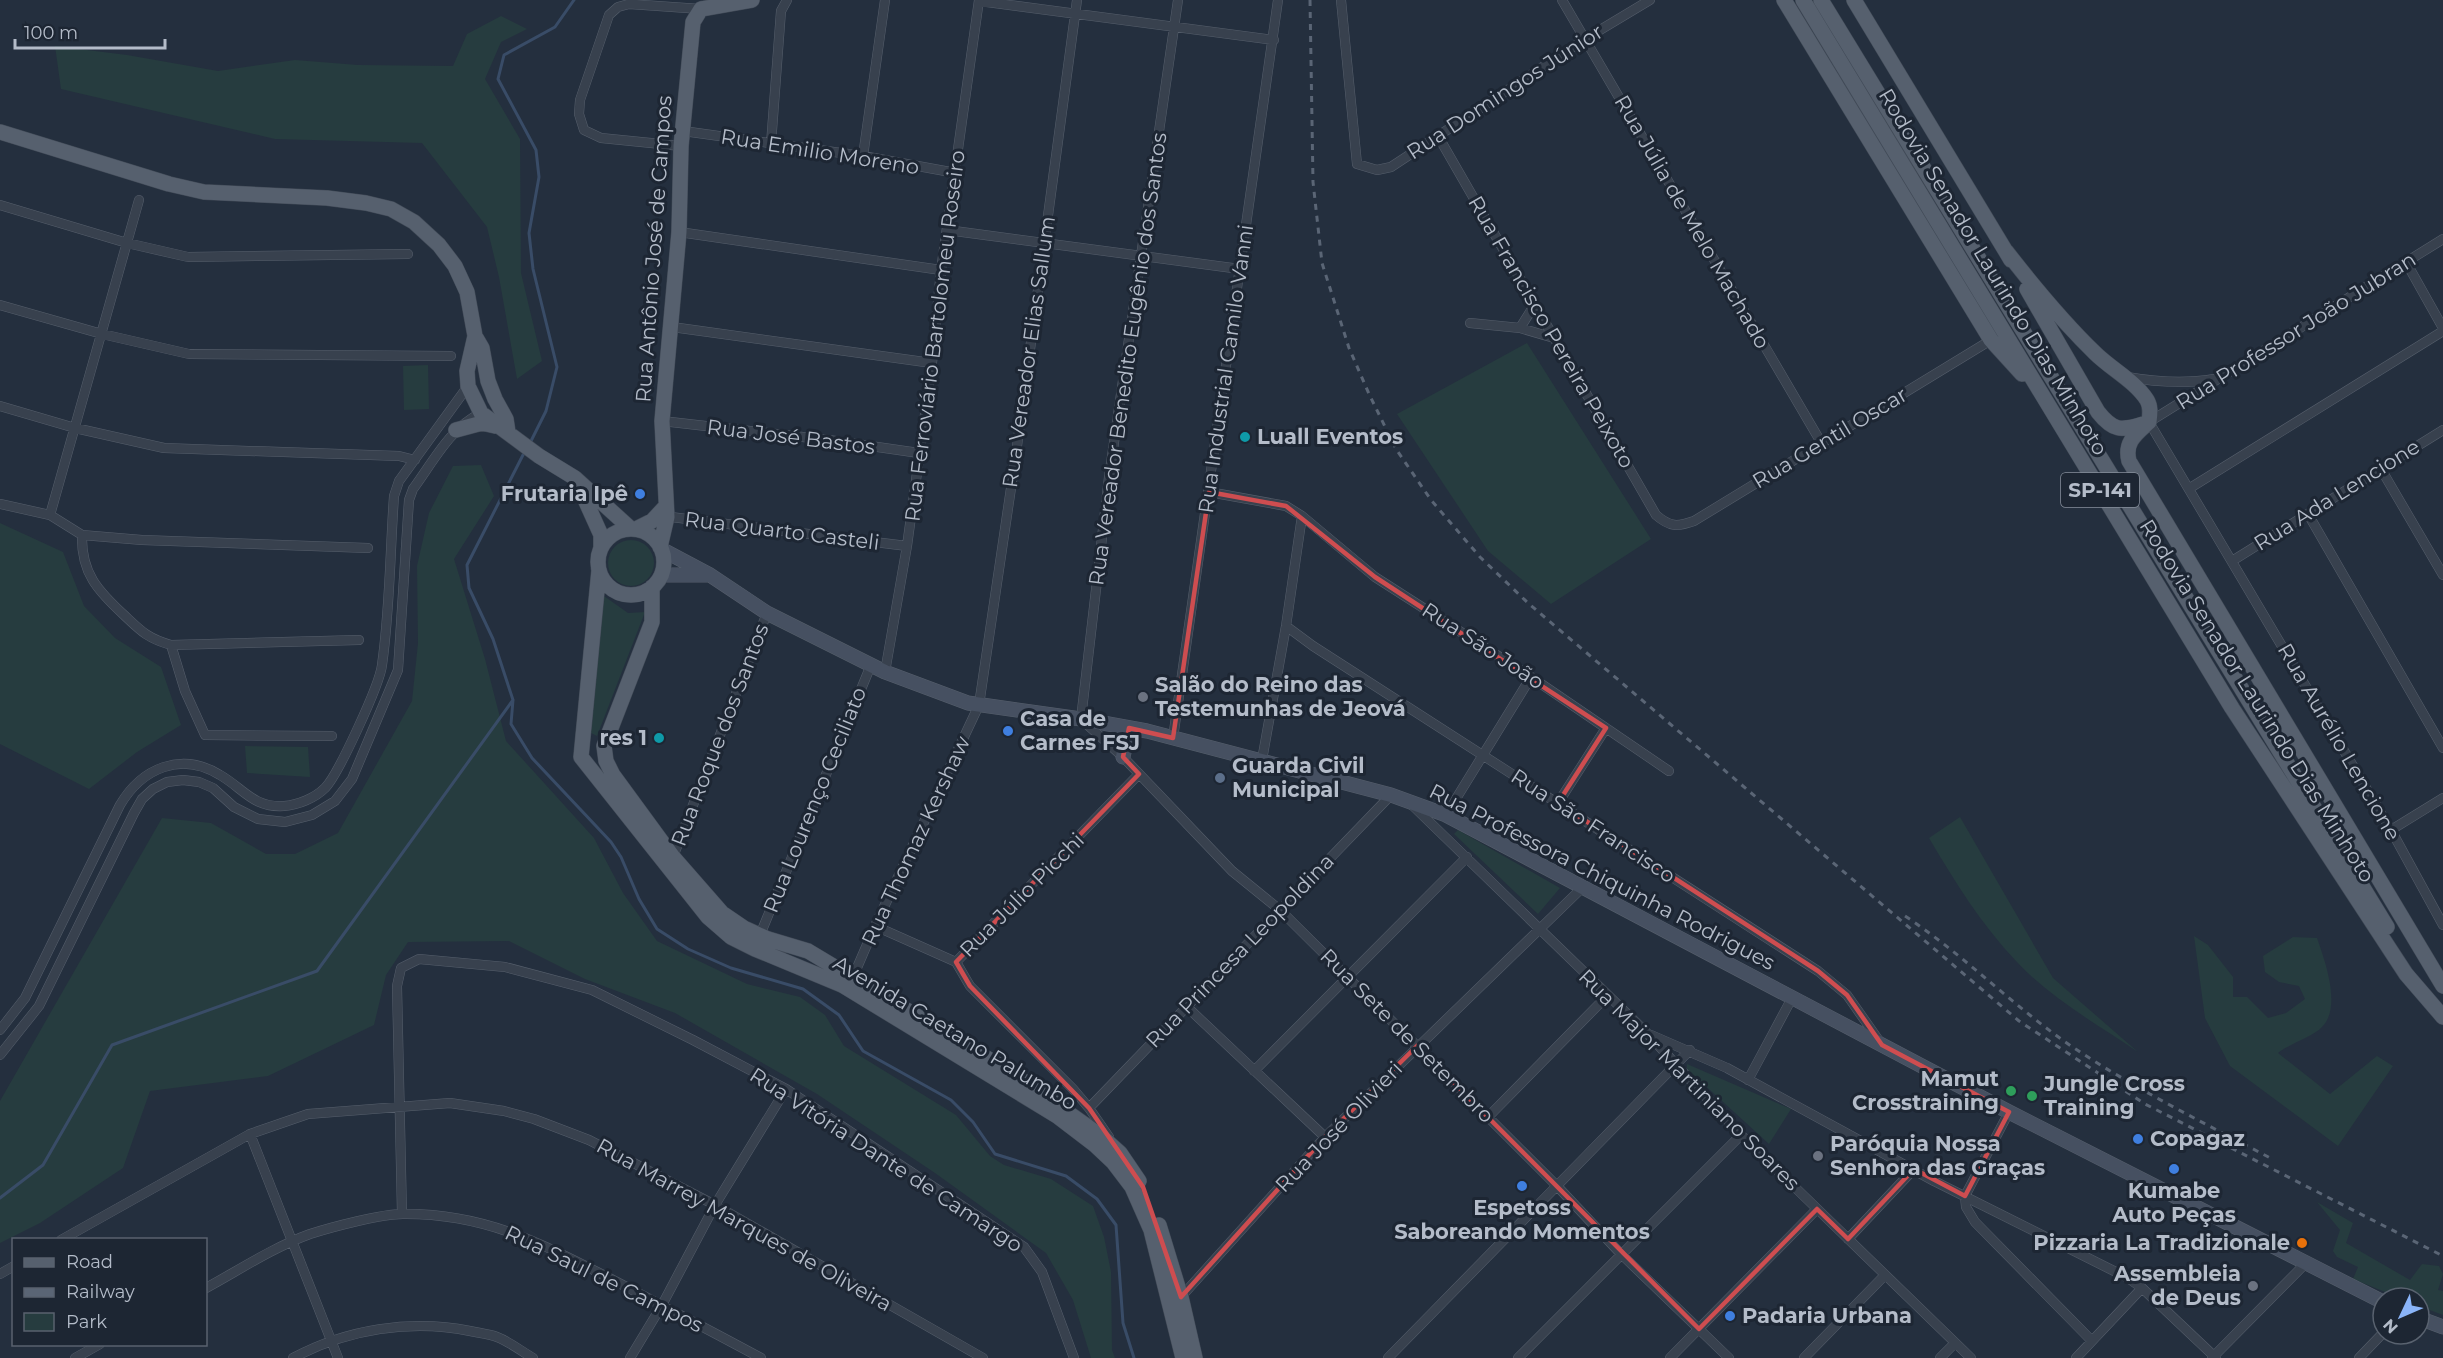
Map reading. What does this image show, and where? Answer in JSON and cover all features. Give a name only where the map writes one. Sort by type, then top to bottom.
[{"type":"main road","points":[[707,7],[744,0]]},
{"type":"main road","points":[[1784,0],[1991,340],[2050,406]]},
{"type":"main road","name":"Rodovia Senador Laurindo Dias Minhoto","points":[[1803,0],[2232,708],[2406,974],[2443,1017]]},
{"type":"main road","name":"Rodovia Senador Laurindo Dias Minhoto","points":[[1821,0],[2413,968],[2443,1002]]},
{"type":"main road","points":[[1854,0],[2006,251],[2097,412],[2106,423],[2125,430],[2149,422],[2148,401],[2134,385],[2094,352],[2033,286],[2006,251]]},
{"type":"main road","name":"Rua Antônio José de Campos","points":[[661,548],[664,512],[662,421],[679,232],[682,139],[693,22],[707,7]]},
{"type":"main road","points":[[0,132],[134,175],[204,192],[327,198],[391,209],[414,222],[439,245],[455,266],[467,292],[475,336],[482,348],[488,381],[506,419],[506,432]]},
{"type":"main road","points":[[475,336],[467,371],[468,386],[481,413],[538,456],[575,478],[634,529],[646,532],[661,548],[663,558],[656,581],[642,593],[631,595],[620,593],[610,587],[599,570],[601,535],[575,478]]},
{"type":"main road","points":[[468,386],[477,381],[488,381]]},
{"type":"main road","points":[[481,413],[487,410],[495,399]]},
{"type":"main road","name":"SP-141","points":[[2149,422],[2132,437],[2127,446],[2129,461],[2443,986]]},
{"type":"main road","points":[[456,430],[482,423],[506,432]]},
{"type":"main road","points":[[601,548],[613,534],[634,529],[652,521],[664,512]]},
{"type":"main road","name":"Rua Professora Chiquinha Rodrigues","points":[[661,548],[710,575],[767,613],[885,672],[968,703],[1081,719],[1173,738],[1390,795],[1446,815],[1882,1046],[2371,1296]]},
{"type":"main road","name":"Avenida Caetano Palumbo","points":[[599,570],[580,757],[708,917],[731,937],[755,950],[842,985],[1057,1116],[1113,1162],[1132,1187],[1151,1230],[1183,1358]]},
{"type":"main road","points":[[656,581],[710,575]]},
{"type":"main road","name":"Avenida Caetano Palumbo","points":[[656,581],[652,622],[604,746],[606,761],[614,777],[674,857],[722,913],[760,935],[808,951],[853,977],[1015,1075],[1101,1136],[1120,1153],[1143,1187],[1161,1229],[1181,1297],[1194,1358]]},
{"type":"main road","points":[[1123,757],[1129,728]]},
{"type":"street","points":[[771,144],[780,20],[787,0]]},
{"type":"street","points":[[863,156],[885,0]]},
{"type":"street","name":"Rua Vereador Elias Sallum","points":[[979,705],[1077,0]]},
{"type":"street","name":"Rua Vereador Benedito Eugênio dos Santos","points":[[1081,719],[1109,477],[1178,0]]},
{"type":"street","name":"Rua Industrial Camilo Vanni","points":[[1173,738],[1278,0]]},
{"type":"street","name":"Rua Domingos Júnior","points":[[1341,0],[1357,164],[1377,170],[1391,167],[1585,39],[1650,0]]},
{"type":"street","name":"Rua Júlia de Melo Machado","points":[[1562,0],[1822,444]]},
{"type":"street","points":[[979,1],[1175,25],[1274,40]]},
{"type":"street","name":"Rua Ferroviário Bartolomeu Roseiro","points":[[885,672],[907,546],[932,363],[941,270],[979,1]]},
{"type":"street","name":"Rua Emilio Moreno","points":[[707,7],[628,4],[618,7],[609,15],[580,100],[581,124],[584,130],[601,138],[682,139],[771,144],[863,156],[956,173]]},
{"type":"street","name":"Rua Francisco Pereira Peixoto","points":[[1438,136],[1656,514],[1667,525]]},
{"type":"street","points":[[50,515],[139,200]]},
{"type":"street","points":[[0,205],[127,243],[188,257],[408,254]]},
{"type":"street","points":[[947,230],[1240,269]]},
{"type":"street","points":[[679,232],[941,270]]},
{"type":"street","name":"Rua Professor João Jubran","points":[[2149,422],[2443,239]]},
{"type":"street","points":[[2190,488],[2443,330],[2406,262]]},
{"type":"street","points":[[1520,328],[1535,304]]},
{"type":"street","points":[[0,305],[102,334],[189,354],[451,356]]},
{"type":"street","points":[[1470,323],[1520,328],[1554,338]]},
{"type":"street","points":[[672,327],[932,363]]},
{"type":"street","name":"Rua Gentil Oscar","points":[[1667,525],[1677,527],[1694,521],[1991,340]]},
{"type":"street","points":[[2122,376],[2153,382],[2194,382],[2220,378]]},
{"type":"street","points":[[0,1030],[26,998],[129,789],[144,775],[163,767],[183,764],[203,767],[221,775],[243,794],[262,804],[284,806],[306,801],[324,789],[339,771],[379,676],[383,650],[394,496],[399,481],[468,386]]},
{"type":"street","points":[[0,406],[75,428],[164,448],[399,456],[415,460]]},
{"type":"street","points":[[0,1055],[39,1006],[142,799],[153,789],[167,782],[183,780],[199,782],[213,788],[234,807],[258,819],[285,822],[312,815],[335,801],[352,779],[398,670],[409,500],[420,479],[456,430],[481,413]]},
{"type":"street","name":"Rua José Bastos","points":[[662,421],[919,453]]},
{"type":"street","name":"Rua Aurélio Lencione","points":[[2149,422],[2391,830],[2443,925]]},
{"type":"street","name":"Rua Ada Lencione","points":[[2232,561],[2443,430]]},
{"type":"street","points":[[423,449],[430,452],[435,459]]},
{"type":"street","points":[[2381,469],[2443,575]]},
{"type":"street","points":[[407,470],[412,477],[420,479]]},
{"type":"street","name":"Rua São João","points":[[1209,492],[1286,506],[1302,516],[1375,577],[1531,677],[1669,771]]},
{"type":"street","points":[[0,504],[50,515],[82,534],[142,540],[368,548]]},
{"type":"street","name":"Rua Quarto Casteli","points":[[664,512],[907,546]]},
{"type":"street","points":[[2308,514],[2443,748]]},
{"type":"street","points":[[1262,760],[1286,626],[1302,516]]},
{"type":"street","points":[[82,534],[81,548],[90,576],[98,591],[150,639],[171,645],[359,640]]},
{"type":"street","name":"Rua Roque dos Santos","points":[[674,857],[767,613]]},
{"type":"street","name":"Rua São Francisco","points":[[1286,626],[1312,646],[1818,971],[1847,995],[1882,1046]]},
{"type":"street","points":[[171,645],[185,691],[205,735],[332,736]]},
{"type":"street","points":[[383,650],[399,651]]},
{"type":"street","name":"Rua Lourenço Ceciliato","points":[[760,935],[871,665]]},
{"type":"street","points":[[1446,815],[1531,677]]},
{"type":"street","name":"Rua Thomaz Kershaw","points":[[853,977],[979,705]]},
{"type":"street","name":"Rua Sete de Setembro","points":[[1081,719],[1123,757],[1232,871],[1280,910],[1489,1116],[1621,1254],[1729,1358]]},
{"type":"street","points":[[1558,803],[1606,728]]},
{"type":"street","name":"Rua Júlio Picchi","points":[[1120,1153],[1089,1108],[970,986],[956,963],[1139,774]]},
{"type":"street","name":"Rua Princesa Leopoldina","points":[[1089,1108],[1390,795]]},
{"type":"street","points":[[2391,830],[2443,798]]},
{"type":"street","name":"Rua Major Martiniano Soares","points":[[1408,801],[1677,1063],[1741,1135],[1971,1358]]},
{"type":"street","points":[[1254,1071],[1467,856]]},
{"type":"street","name":"Rua José Olivieri","points":[[1181,1297],[1325,1137],[1582,888]]},
{"type":"street","points":[[875,926],[956,963]]},
{"type":"street","name":"Rua Vitória Dante de Camargo","points":[[400,1107],[397,986],[401,968],[419,959],[505,967],[578,985],[693,1040],[786,1089],[1024,1247],[1042,1272],[1074,1358]]},
{"type":"street","points":[[1489,1116],[1607,996]]},
{"type":"street","points":[[1748,1080],[1792,998]]},
{"type":"street","points":[[1186,1006],[1325,1137]]},
{"type":"street","points":[[1647,1033],[1690,1050],[1965,1196],[2128,1278],[2142,1288],[2214,1357],[2305,1264]]},
{"type":"street","points":[[1388,1358],[1690,1050]]},
{"type":"street","points":[[630,1358],[662,1305],[715,1205],[786,1089]]},
{"type":"street","name":"Rua Marrey Marques de Oliveira","points":[[63,1238],[250,1134],[308,1114],[450,1103],[504,1111],[534,1119],[589,1140],[715,1205],[983,1358]]},
{"type":"street","points":[[400,1107],[402,1214]]},
{"type":"street","points":[[2009,1112],[1965,1196],[1966,1207],[1975,1222],[2092,1341]]},
{"type":"street","points":[[250,1134],[338,1358]]},
{"type":"street","points":[[1518,1358],[1741,1135]]},
{"type":"street","points":[[1848,1239],[1914,1169]]},
{"type":"street","points":[[1670,1358],[1817,1209]]},
{"type":"street","name":"Rua Saul de Campos","points":[[207,1287],[292,1242],[321,1232],[402,1214],[462,1219],[490,1224],[518,1233],[662,1305],[761,1358]]},
{"type":"street","points":[[1804,1358],[1885,1275]]},
{"type":"street","points":[[2076,1358],[2142,1288]]},
{"type":"street","points":[[293,1358],[331,1341],[380,1329],[420,1325],[456,1328],[497,1337],[533,1358]]},
{"type":"street","points":[[1940,1358],[1955,1343]]},
{"type":"street","points":[[2358,1358],[2371,1345]]},
{"type":"street","points":[[75,1358],[96,1346]]},
{"type":"highlighted area","points":[[1209,492],[1286,506],[1375,577],[1606,728],[1558,803],[1818,971],[1847,995],[1882,1045],[2009,1112],[1965,1196],[1914,1169],[1848,1239],[1817,1209],[1699,1329],[1417,1046],[1325,1137],[1181,1297],[1143,1187],[1089,1108],[970,986],[956,962],[1139,774],[1123,757],[1129,728],[1173,738]]},
{"type":"green space","points":[[501,16],[527,29],[501,42],[485,79],[520,139],[521,273],[542,361],[517,379],[499,277],[487,227],[422,143],[275,139],[61,89],[55,46],[127,55],[218,71],[295,60],[358,65],[453,66],[467,34]]},
{"type":"green space","points":[[1527,343],[1651,539],[1551,604],[1488,551],[1397,414]]},
{"type":"green space","points":[[428,365],[429,409],[404,410],[403,366]]},
{"type":"green space","points":[[481,465],[494,496],[454,559],[485,659],[506,741],[594,838],[623,893],[657,941],[747,984],[800,997],[825,1015],[844,1046],[956,1115],[990,1156],[1004,1165],[1051,1179],[1093,1206],[1104,1237],[1111,1272],[1112,1350],[1115,1358],[1091,1358],[1073,1300],[1046,1253],[935,1173],[817,1094],[675,1013],[585,979],[509,941],[408,942],[386,975],[374,1025],[268,1076],[150,1091],[123,1168],[40,1223],[0,1243],[0,1101],[162,818],[211,823],[266,854],[295,854],[338,833],[412,701],[418,643],[417,566],[429,513],[453,466]]},
{"type":"green space","points":[[0,523],[63,552],[84,606],[115,638],[161,667],[181,725],[137,752],[89,789],[0,744]]},
{"type":"green space","points":[[636,540],[648,546],[653,554],[653,572],[648,580],[640,585],[626,586],[618,583],[611,576],[608,558],[611,550],[618,543]]},
{"type":"green space","points":[[604,596],[628,613],[645,612],[597,736],[591,733]]},
{"type":"green space","points":[[245,746],[308,747],[310,777],[247,773]]},
{"type":"green space","points":[[1960,817],[2053,978],[2138,1052],[2074,1010],[2044,987],[2003,947],[1980,917],[1929,838]]},
{"type":"green space","points":[[1458,830],[1560,888],[1538,914],[1454,834]]},
{"type":"green space","points":[[2194,936],[2208,945],[2233,977],[2233,997],[2247,997],[2268,1018],[2286,1013],[2305,999],[2299,986],[2279,982],[2265,972],[2263,956],[2293,937],[2317,938],[2330,984],[2331,1008],[2328,1018],[2318,1030],[2278,1053],[2330,1094],[2377,1056],[2393,1066],[2338,1146],[2230,1066],[2205,1018]]},
{"type":"green space","points":[[1687,1064],[1791,1109],[1769,1144],[1687,1069]]},
{"type":"green space","points":[[2317,1202],[2353,1223],[2346,1243],[2410,1280],[2422,1264],[2439,1266],[2443,1274],[2438,1290],[2443,1291],[2443,1315],[2431,1310],[2431,1286],[2371,1286],[2353,1279],[2358,1267],[2337,1257],[2333,1251],[2340,1230]]},
{"type":"waterway","points":[[530,443],[546,411],[557,367],[533,269],[529,233],[539,177],[536,150],[498,79],[504,55],[555,27],[574,0]]},
{"type":"waterway","points":[[525,451],[467,565],[469,588],[493,639],[513,700],[511,724],[532,758],[611,842],[621,857],[639,899],[657,929],[688,949],[731,968],[803,989],[839,1015],[863,1051],[951,1100],[973,1122],[995,1154],[1066,1176],[1097,1199],[1116,1225],[1123,1323],[1134,1358]]},
{"type":"waterway","points":[[0,1198],[43,1165],[112,1045],[317,971],[513,700]]},
{"type":"railway","points":[[1310,0],[1313,182],[1322,263],[1349,348],[1396,449],[1431,500],[1480,557],[1528,603],[2019,1021],[2145,1104],[2443,1256]]},
{"type":"railway","points":[[1905,916],[1948,947],[2050,1031],[2095,1062],[2274,1160]]},
{"type":"place","name":"Luall Eventos","points":[[1245,437]]},
{"type":"place","name":"Frutaria Ipê","points":[[640,494]]},
{"type":"place","name":"Salão do Reino das Testemunhas de Jeová","points":[[1143,697]]},
{"type":"place","name":"Casa de Carnes FSJ","points":[[1008,731]]},
{"type":"place","name":"res 1","points":[[659,738]]},
{"type":"place","name":"Guarda Civil Municipal","points":[[1220,778]]},
{"type":"place","name":"Mamut Crosstraining","points":[[2011,1091]]},
{"type":"place","name":"Jungle Cross Training","points":[[2032,1096]]},
{"type":"place","name":"Copagaz","points":[[2138,1139]]},
{"type":"place","name":"Paróquia Nossa Senhora das Graças","points":[[1818,1156]]},
{"type":"place","name":"Kumabe Auto Peças","points":[[2174,1169]]},
{"type":"place","name":"Espetoss Saboreando Momentos","points":[[1522,1186]]},
{"type":"place","name":"Pizzaria La Tradizionale","points":[[2302,1243]]},
{"type":"place","name":"Assembleia de Deus","points":[[2253,1286]]},
{"type":"place","name":"Padaria Urbana","points":[[1730,1316]]}]
